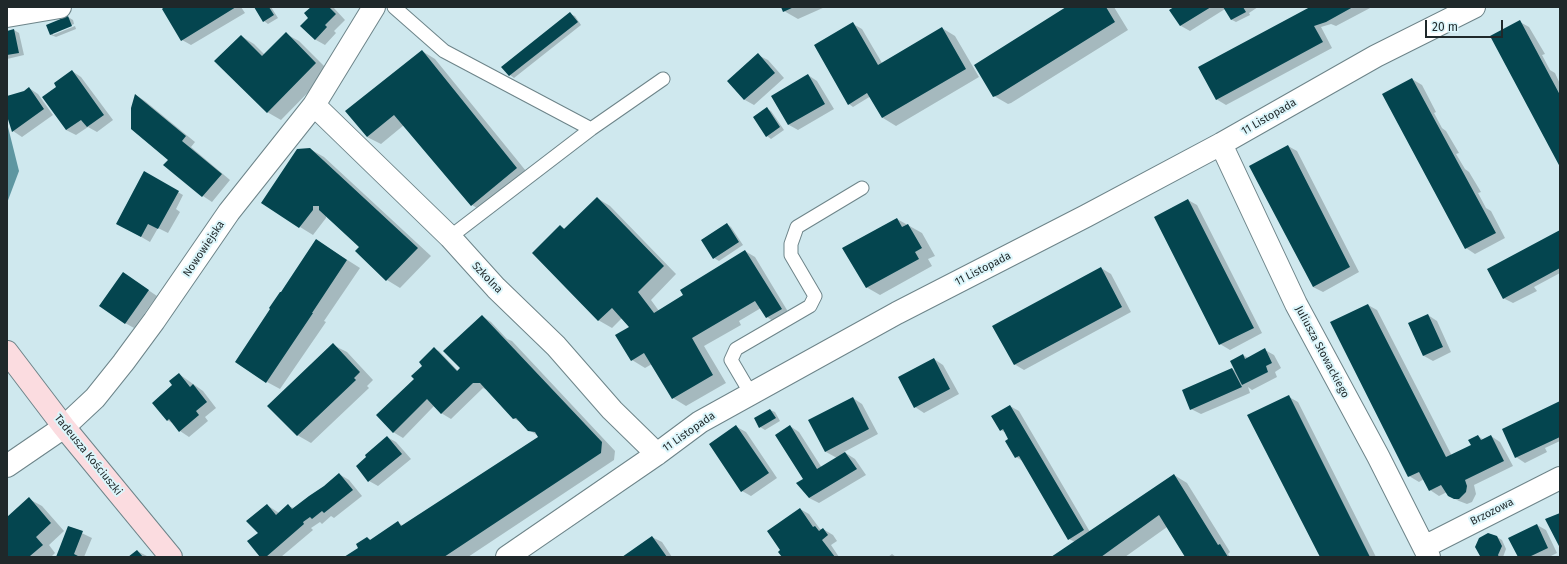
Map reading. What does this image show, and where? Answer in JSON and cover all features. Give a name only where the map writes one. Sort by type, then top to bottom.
[{"type":"street","points":[[7,16],[60,7]]},
{"type":"street","name":"Nowowiejska","points":[[7,466],[64,426],[94,398],[123,363],[154,321],[229,212],[314,105],[374,7]]},
{"type":"street","name":"11 Listopada","points":[[507,557],[658,454],[700,422],[897,313],[1093,213],[1221,144],[1376,56],[1474,7]]},
{"type":"street","name":"Szkolna","points":[[314,105],[450,237],[496,288],[556,346],[612,410],[658,454]]},
{"type":"street","name":"Juliusza Słowackiego","points":[[1221,144],[1296,304],[1378,456],[1426,552]]},
{"type":"street","name":"Tadeusza Kościuszki","points":[[7,352],[64,426],[171,557]]},
{"type":"street","name":"Brzozowa","points":[[1426,552],[1560,478]]},
{"type":"lane","points":[[394,7],[444,52],[591,129]]},
{"type":"lane","points":[[450,237],[591,129],[663,79]]},
{"type":"lane","points":[[752,394],[731,360],[736,349],[810,306],[815,296],[791,255],[791,244],[797,226],[862,188]]},
{"type":"water","points":[[7,123],[19,171],[7,203]]},
{"type":"building","points":[[164,7],[236,7],[181,41],[162,9]]},
{"type":"building","points":[[254,7],[269,7],[274,15],[263,22]]},
{"type":"building","points":[[311,7],[329,7],[336,14],[325,25],[327,27],[315,40],[300,26],[308,18],[304,13]]},
{"type":"building","points":[[781,7],[794,7],[783,12]]},
{"type":"building","points":[[1066,7],[1106,7],[1115,22],[993,97],[974,65]]},
{"type":"building","points":[[1174,7],[1211,7],[1180,26],[1169,10]]},
{"type":"building","points":[[1223,7],[1243,7],[1246,12],[1231,20]]},
{"type":"building","points":[[1310,7],[1353,7],[1326,22],[1314,26],[1323,42],[1216,100],[1198,67]]},
{"type":"building","points":[[570,12],[578,22],[509,76],[501,67]]},
{"type":"building","points":[[68,16],[72,26],[50,35],[46,25]]},
{"type":"building","points":[[1520,20],[1560,95],[1560,167],[1490,36]]},
{"type":"building","points":[[853,22],[878,65],[942,27],[966,69],[882,118],[867,93],[848,105],[814,45]]},
{"type":"building","points":[[14,29],[19,53],[7,55],[7,31]]},
{"type":"building","points":[[286,32],[316,63],[267,113],[214,61],[241,35],[262,56]]},
{"type":"building","points":[[422,50],[517,168],[471,206],[394,115],[367,137],[345,111]]},
{"type":"building","points":[[758,53],[775,73],[744,100],[727,81]]},
{"type":"building","points":[[72,70],[104,115],[87,127],[81,120],[66,130],[42,97],[56,87],[54,83]]},
{"type":"building","points":[[808,74],[825,104],[788,125],[771,96]]},
{"type":"building","points":[[1412,78],[1496,233],[1465,249],[1382,94]]},
{"type":"building","points":[[29,87],[44,109],[12,132],[7,116],[7,96],[24,91]]},
{"type":"building","points":[[135,94],[186,136],[182,141],[222,174],[202,197],[163,165],[168,160],[131,129],[131,108]]},
{"type":"building","points":[[767,107],[780,127],[766,137],[753,117]]},
{"type":"building","points":[[1288,145],[1350,267],[1313,287],[1249,166]]},
{"type":"building","points":[[310,148],[418,248],[386,281],[355,251],[359,247],[319,210],[319,206],[313,206],[313,210],[299,228],[261,203],[297,149]]},
{"type":"building","points":[[144,171],[179,191],[158,229],[148,224],[141,237],[116,224]]},
{"type":"building","points":[[597,197],[664,266],[638,292],[654,313],[683,295],[680,290],[745,250],[782,309],[766,318],[755,301],[692,338],[713,375],[672,399],[644,353],[631,361],[615,335],[629,327],[612,308],[598,321],[532,253],[560,225],[564,229]]},
{"type":"building","points":[[1188,199],[1254,328],[1219,345],[1154,217]]},
{"type":"building","points":[[897,218],[902,227],[908,224],[922,248],[915,252],[919,259],[866,288],[842,248]]},
{"type":"building","points":[[727,223],[739,242],[713,259],[701,240]]},
{"type":"building","points":[[1560,230],[1560,268],[1503,299],[1487,269]]},
{"type":"building","points":[[316,239],[347,260],[266,383],[235,362],[270,309],[269,308]]},
{"type":"building","points":[[1101,267],[1122,307],[1014,365],[992,326]]},
{"type":"building","points":[[123,272],[149,290],[125,324],[99,306]]},
{"type":"building","points":[[1368,304],[1446,457],[1471,445],[1468,440],[1478,435],[1481,440],[1491,435],[1504,461],[1465,480],[1467,486],[1466,492],[1459,499],[1454,499],[1448,496],[1441,485],[1429,491],[1419,472],[1408,477],[1330,322]]},
{"type":"building","points":[[1428,314],[1443,347],[1423,356],[1408,323]]},
{"type":"building","points":[[482,315],[602,442],[601,453],[444,557],[344,557],[358,548],[356,544],[367,537],[370,540],[398,521],[401,526],[538,437],[535,432],[528,431],[516,418],[513,419],[480,383],[473,383],[441,414],[427,399],[393,433],[376,415],[414,379],[411,376],[422,366],[419,362],[434,347],[457,371],[460,368],[443,351]]},
{"type":"building","points":[[333,343],[360,372],[354,378],[356,380],[297,436],[267,406]]},
{"type":"building","points":[[1265,348],[1272,363],[1266,366],[1268,372],[1242,385],[1230,361],[1243,354],[1245,359]]},
{"type":"building","points":[[934,358],[950,389],[914,408],[898,377]]},
{"type":"building","points":[[1232,368],[1242,387],[1190,410],[1182,390]]},
{"type":"building","points":[[179,373],[190,387],[193,384],[207,402],[196,411],[199,415],[179,432],[169,419],[167,421],[152,403],[172,385],[169,381]]},
{"type":"building","points":[[1289,395],[1370,557],[1320,557],[1247,415]]},
{"type":"building","points":[[853,397],[869,429],[825,452],[808,420]]},
{"type":"building","points":[[1560,401],[1560,437],[1515,458],[1502,429]]},
{"type":"building","points":[[1010,405],[1084,530],[1068,540],[1019,456],[1015,458],[1005,441],[1008,439],[1003,429],[1000,431],[991,416]]},
{"type":"building","points":[[770,409],[776,418],[759,428],[754,418]]},
{"type":"building","points":[[736,425],[769,473],[741,492],[709,444]]},
{"type":"building","points":[[790,425],[817,469],[845,452],[857,469],[809,498],[796,483],[803,479],[775,435]]},
{"type":"building","points":[[387,436],[402,454],[368,482],[356,466],[366,457],[365,455]]},
{"type":"building","points":[[339,473],[353,490],[324,513],[322,511],[312,519],[310,517],[303,522],[304,524],[266,557],[260,557],[247,541],[258,533],[246,521],[267,504],[276,515],[288,504],[292,509]]},
{"type":"building","points":[[1174,474],[1218,545],[1220,544],[1228,557],[1185,557],[1159,515],[1101,557],[1051,557]]},
{"type":"building","points":[[29,497],[51,523],[36,537],[43,545],[30,556],[31,557],[7,557],[7,517]]},
{"type":"building","points":[[800,508],[813,527],[815,526],[819,531],[823,528],[828,535],[822,540],[835,557],[782,557],[778,552],[780,550],[767,531]]},
{"type":"building","points":[[1560,513],[1560,548],[1545,519]]},
{"type":"building","points":[[1537,524],[1548,548],[1529,557],[1518,557],[1508,538]]},
{"type":"building","points":[[68,526],[83,531],[74,554],[80,557],[56,557]]},
{"type":"building","points":[[1488,533],[1497,536],[1502,546],[1498,555],[1499,557],[1480,556],[1475,547],[1479,538]]},
{"type":"building","points":[[652,536],[667,557],[622,557]]},
{"type":"building","points":[[137,550],[143,557],[128,557]]}]
